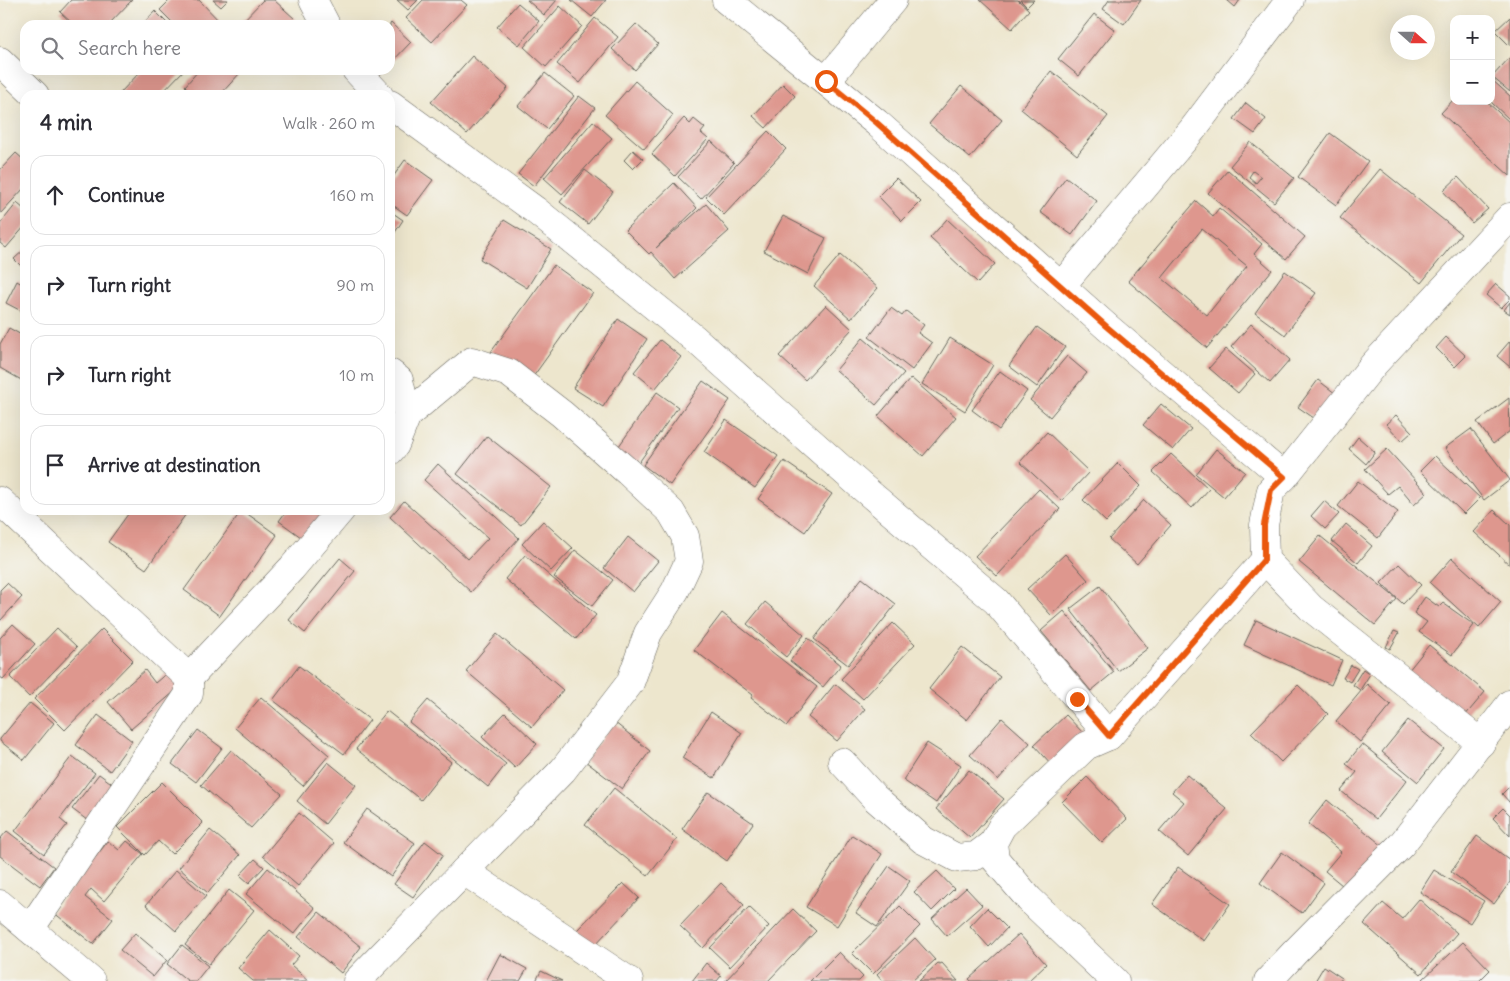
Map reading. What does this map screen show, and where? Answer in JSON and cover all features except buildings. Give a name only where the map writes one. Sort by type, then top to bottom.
[{"type":"street","points":[[313,0],[323,20]]},
{"type":"street","points":[[726,0],[877,123],[1061,286],[1284,477]]},
{"type":"street","points":[[826,81],[893,0]]},
{"type":"street","points":[[1061,286],[1193,129],[1290,0]]},
{"type":"street","points":[[0,61],[30,90]]},
{"type":"street","points":[[361,75],[374,90]]},
{"type":"street","points":[[395,108],[535,210],[695,339],[996,601],[1109,736]]},
{"type":"street","points":[[1115,981],[1028,899],[995,859],[994,843],[1002,826],[1086,746],[1109,736],[1264,560],[1264,525],[1271,490],[1284,477],[1374,364],[1510,217]]},
{"type":"street","points":[[357,981],[563,770],[630,683],[648,633],[675,592],[689,562],[685,536],[671,512],[562,414],[509,373],[472,361],[407,415],[395,446]]},
{"type":"street","points":[[395,377],[399,380],[407,415]]},
{"type":"street","points":[[0,501],[189,678]]},
{"type":"street","points":[[30,929],[189,694],[189,678],[292,568],[337,515]]},
{"type":"street","points":[[1264,560],[1311,608],[1481,743]]},
{"type":"street","points":[[1268,981],[1401,845],[1510,704]]},
{"type":"street","points":[[842,762],[874,797],[924,840],[957,858],[976,856],[994,843]]},
{"type":"street","points":[[464,871],[629,981]]},
{"type":"street","points":[[0,904],[91,981]]},
{"type":"route","points":[[826,81],[877,123],[1107,327],[1284,477],[1271,490],[1264,525],[1264,560],[1109,736],[1077,699]]}]
